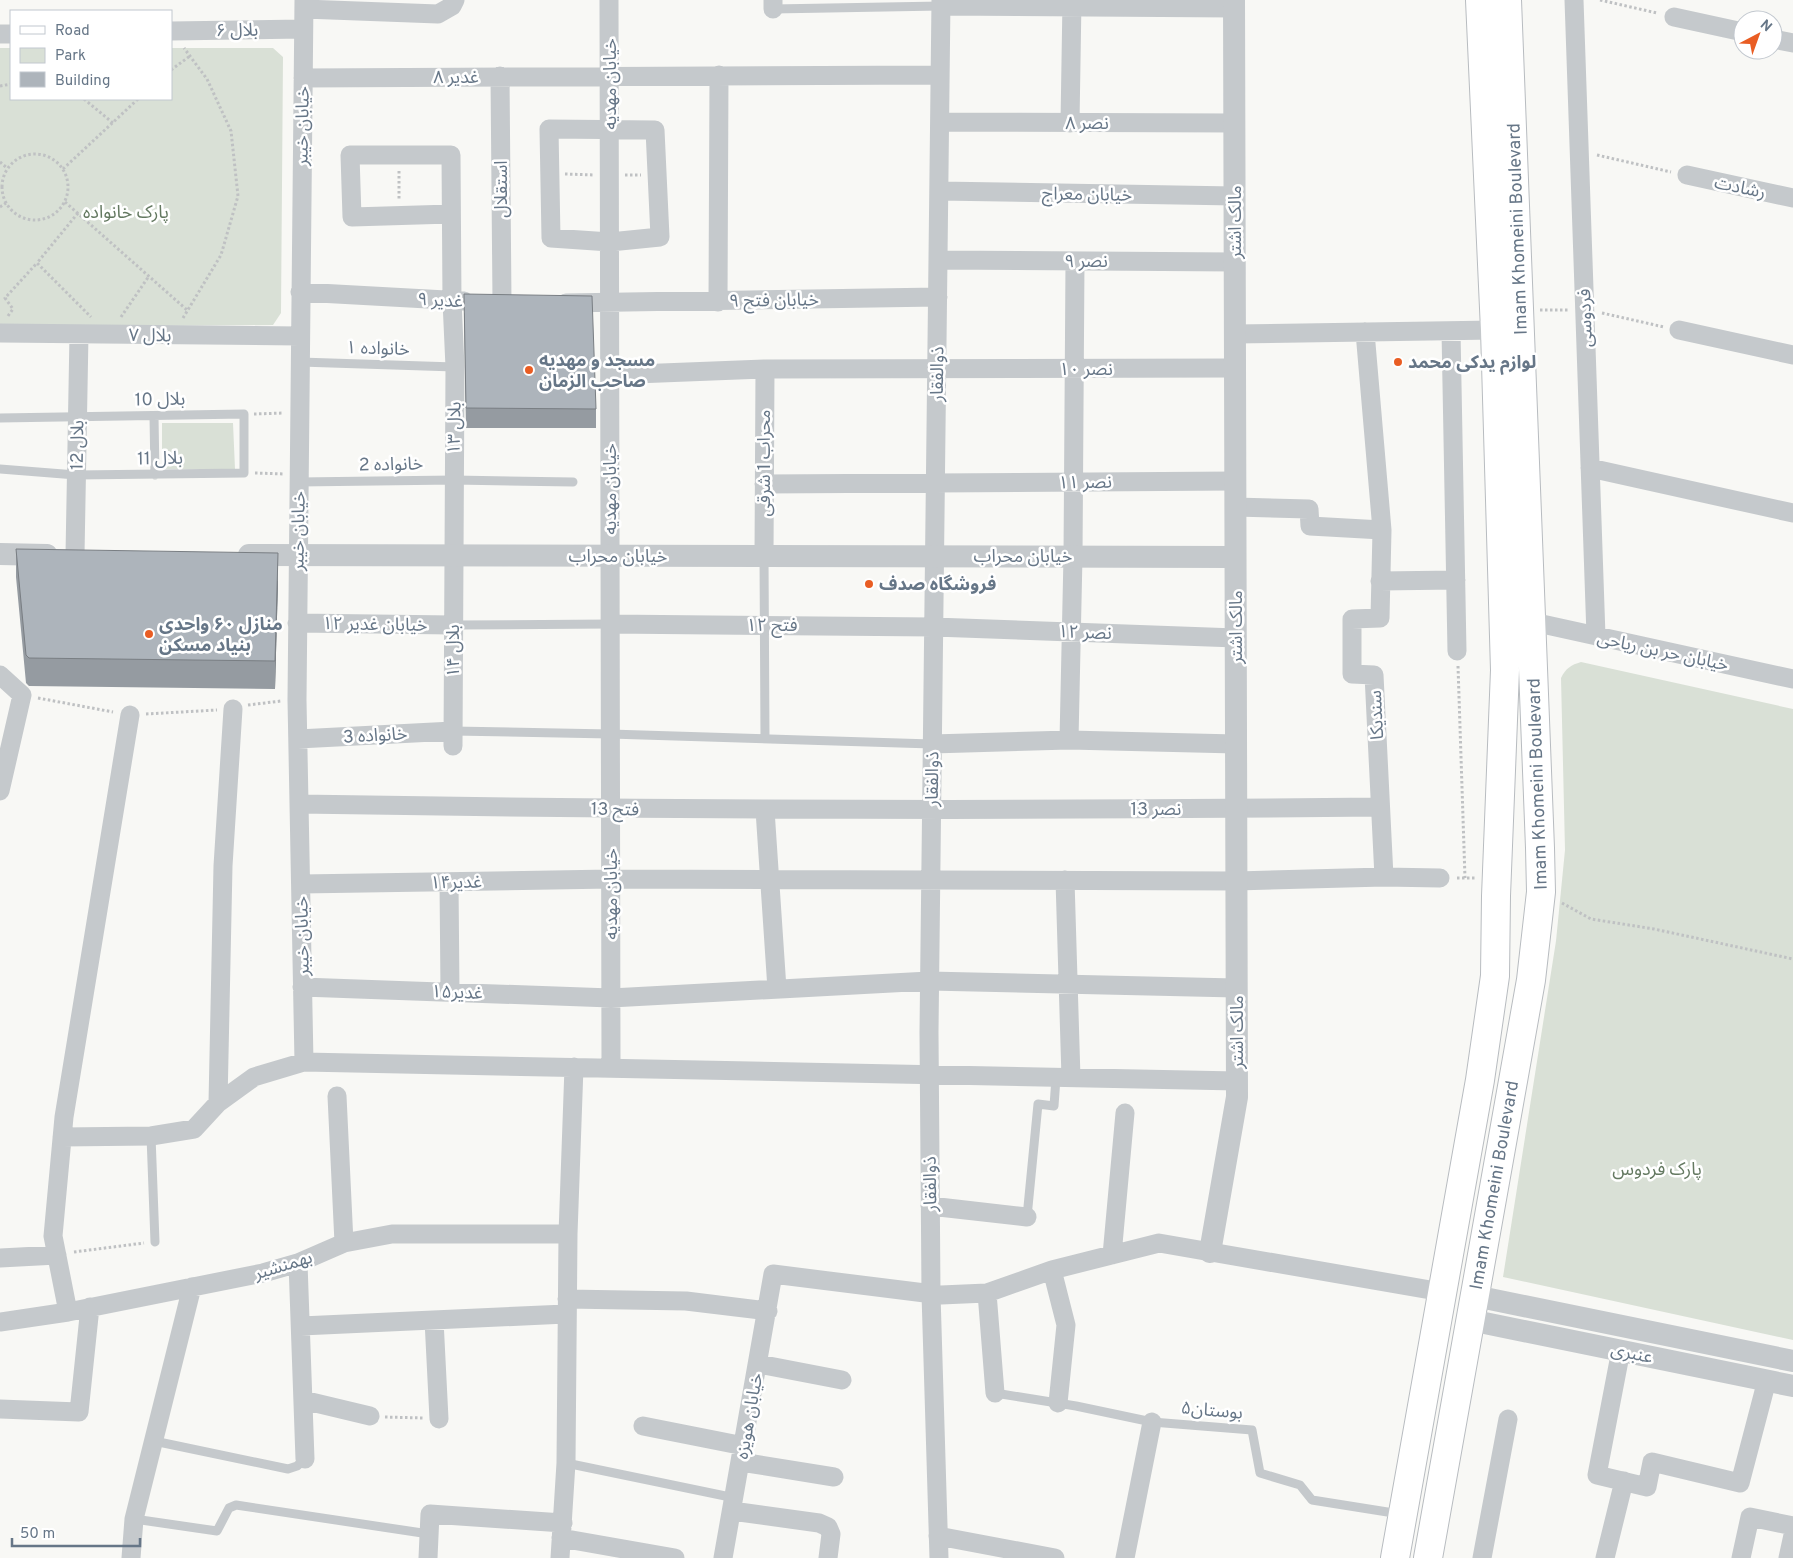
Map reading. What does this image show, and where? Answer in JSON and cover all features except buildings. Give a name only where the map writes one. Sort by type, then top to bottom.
[{"type":"main road","name":"Imam Khomeini Boulevard","points":[[1395,1558],[1480,1080],[1495,976],[1496,887],[1505,670],[1495,330],[1480,0]]},
{"type":"main road","name":"Imam Khomeini Boulevard","points":[[1428,1558],[1532,980],[1541,892],[1533,622],[1507,0]]},
{"type":"main road","points":[[1498,844],[1517,854],[1532,852],[1540,848]]},
{"type":"main road","points":[[1496,887],[1502,891],[1518,886],[1526,886],[1541,892]]},
{"type":"street","name":"خیابان مهدیه","points":[[609,0],[611,1068]]},
{"type":"street","name":"فردوسی","points":[[1574,0],[1596,636]]},
{"type":"street","points":[[304,5],[438,14],[454,3]]},
{"type":"street","points":[[941,3],[1234,4]]},
{"type":"street","name":"ذوالفقار","points":[[939,1558],[931,1294],[929,981],[941,3]]},
{"type":"street","points":[[1070,122],[1072,4]]},
{"type":"street","name":"مالک اشتر","points":[[1210,1252],[1237,1098],[1234,4]]},
{"type":"street","name":"خیابان خیبر","points":[[304,5],[297,623],[304,1062]]},
{"type":"street","points":[[1674,17],[1733,30]]},
{"type":"street","name":"بلال ۶","points":[[176,38],[303,29]]},
{"type":"street","points":[[718,302],[719,75]]},
{"type":"street","name":"غدیر ۸","points":[[303,78],[940,75]]},
{"type":"street","name":"استقلال","points":[[500,76],[502,302]]},
{"type":"street","name":"نصر ۸","points":[[940,122],[1235,123]]},
{"type":"street","points":[[548,129],[610,130],[655,130],[660,237],[610,242],[551,238],[548,129]]},
{"type":"street","points":[[399,155],[350,155],[352,217],[452,214]]},
{"type":"street","name":"بلال ۱۳","points":[[399,155],[451,155],[452,301],[455,368],[453,556]]},
{"type":"street","name":"رشادت","points":[[1687,175],[1793,198]]},
{"type":"street","name":"خیابان معراج","points":[[939,191],[1235,196]]},
{"type":"street","name":"نصر ۹","points":[[938,260],[1235,262]]},
{"type":"street","points":[[1068,740],[1073,556],[1075,261]]},
{"type":"street","name":"غدیر ۹","points":[[300,292],[522,303]]},
{"type":"street","name":"خیابان فتح ۹","points":[[610,304],[938,297]]},
{"type":"street","points":[[551,303],[610,304]]},
{"type":"street","name":"بلال ۷","points":[[2,328],[79,334],[300,336]]},
{"type":"street","points":[[1235,334],[1495,330]]},
{"type":"street","points":[[1680,330],[1793,354]]},
{"type":"street","points":[[1450,331],[1457,651]]},
{"type":"street","name":"سندیکا","points":[[1365,332],[1382,530],[1380,618],[1352,620],[1352,674],[1374,675],[1384,878]]},
{"type":"street","name":"بلال 12","points":[[79,334],[76,475],[84,555]]},
{"type":"street","name":"نصر ۱۰","points":[[610,375],[765,369],[1235,368]]},
{"type":"street","name":"محراب 1 شرقی","points":[[764,556],[765,369]]},
{"type":"street","points":[[1590,468],[1793,513]]},
{"type":"street","name":"نصر ۱۱","points":[[764,484],[1235,480]]},
{"type":"street","points":[[1235,507],[1310,509],[1310,526],[1382,530]]},
{"type":"street","points":[[0,554],[84,555]]},
{"type":"street","name":"خیابان محراب","points":[[230,555],[1235,557]]},
{"type":"street","name":"بلال ۱۴","points":[[453,556],[453,739]]},
{"type":"street","points":[[1380,580],[1456,580]]},
{"type":"street","name":"خیابان حر بن ریاحی","points":[[1533,622],[1793,680]]},
{"type":"street","name":"خیابان غدیر ۱۲","points":[[297,623],[453,625]]},
{"type":"street","name":"فتح ۱۲","points":[[610,624],[934,627]]},
{"type":"street","name":"نصر ۱۲","points":[[934,627],[1236,638]]},
{"type":"street","points":[[0,675],[22,695],[0,791]]},
{"type":"street","points":[[218,1103],[223,866],[233,709]]},
{"type":"street","points":[[68,1312],[53,1236],[62,1137],[130,716]]},
{"type":"street","name":"خانواده 3","points":[[298,739],[453,739]]},
{"type":"street","points":[[932,744],[1068,740],[1236,744]]},
{"type":"street","name":"فتح 13","points":[[299,804],[611,809],[931,810]]},
{"type":"street","name":"نصر 13","points":[[931,810],[1380,807]]},
{"type":"street","points":[[765,810],[777,989]]},
{"type":"street","points":[[1236,880],[1440,878]]},
{"type":"street","name":"غدیر۱۴","points":[[301,884],[611,879],[1236,880]]},
{"type":"street","points":[[1064,1078],[1069,984],[1065,880]]},
{"type":"street","points":[[449,882],[450,992]]},
{"type":"street","name":"غدیر۱۵","points":[[302,987],[611,998],[929,981],[1236,988]]},
{"type":"street","points":[[62,1137],[151,1136],[194,1129],[218,1103],[254,1077],[304,1062],[1237,1081]]},
{"type":"street","points":[[560,1558],[566,1463],[568,1234],[574,1067]]},
{"type":"street","points":[[337,1096],[344,1243]]},
{"type":"street","points":[[1112,1255],[1125,1112]]},
{"type":"street","points":[[930,1206],[1027,1217]]},
{"type":"street","name":"بهمنشیر","points":[[0,1322],[68,1312],[263,1273],[298,1263],[344,1243],[392,1234],[568,1234]]},
{"type":"street","points":[[931,1294],[987,1294],[1052,1270],[1159,1243],[1442,1292]]},
{"type":"street","points":[[0,1258],[57,1255]]},
{"type":"street","points":[[298,1263],[304,1459]]},
{"type":"street","points":[[1052,1270],[1066,1325],[1058,1403]]},
{"type":"street","name":"خیابان هویزه","points":[[723,1558],[759,1364],[773,1274],[931,1294]]},
{"type":"street","points":[[131,1558],[134,1519],[192,1287]]},
{"type":"street","points":[[987,1294],[995,1393]]},
{"type":"street","points":[[301,1326],[434,1320],[567,1306],[686,1301],[768,1312]]},
{"type":"street","points":[[0,1409],[79,1412],[90,1307]]},
{"type":"street","name":"عنبری","points":[[1472,1308],[1621,1350],[1793,1386]]},
{"type":"street","name":"عنبری","points":[[1472,1308],[1793,1361]]},
{"type":"street","points":[[434,1320],[439,1419]]},
{"type":"street","points":[[1621,1350],[1597,1475],[1647,1486],[1652,1462],[1740,1483],[1767,1380]]},
{"type":"street","points":[[759,1364],[842,1380]]},
{"type":"street","points":[[303,1400],[370,1416]]},
{"type":"street","points":[[1482,1558],[1508,1419]]},
{"type":"street","points":[[1125,1558],[1152,1422]]},
{"type":"street","points":[[643,1426],[834,1477]]},
{"type":"street","points":[[1605,1558],[1624,1481]]},
{"type":"street","points":[[734,1504],[819,1523],[828,1527],[830,1534],[828,1558]]},
{"type":"street","points":[[428,1558],[430,1514],[562,1530],[675,1558]]},
{"type":"street","points":[[1741,1558],[1750,1517],[1793,1526]]},
{"type":"street","points":[[938,1536],[1055,1558]]},
{"type":"street","points":[[1788,1558],[1793,1536]]},
{"type":"lane","points":[[774,4],[941,3]]},
{"type":"lane","name":"خانواده ۱","points":[[300,362],[455,368]]},
{"type":"lane","points":[[244,414],[244,473]]},
{"type":"lane","name":"بلال 10","points":[[0,418],[244,414]]},
{"type":"lane","points":[[154,416],[155,475]]},
{"type":"lane","name":"بلال 11","points":[[0,469],[76,475],[244,473]]},
{"type":"lane","name":"خانواده 2","points":[[298,478],[573,482]]},
{"type":"lane","points":[[764,556],[765,738]]},
{"type":"lane","points":[[453,625],[610,624]]},
{"type":"lane","points":[[453,739],[610,734],[932,744]]},
{"type":"lane","points":[[1027,1217],[1038,1104],[1054,1106],[1064,1078]]},
{"type":"lane","points":[[151,1136],[155,1242]]},
{"type":"lane","points":[[995,1393],[1058,1403],[1152,1422]]},
{"type":"lane","name":"بوستان۵","points":[[1152,1422],[1252,1430],[1260,1473],[1300,1485],[1312,1500],[1402,1514]]},
{"type":"lane","points":[[154,1441],[288,1469],[298,1466],[304,1459]]},
{"type":"lane","points":[[566,1463],[734,1504]]},
{"type":"lane","points":[[134,1519],[217,1531],[229,1508],[236,1506],[429,1534]]},
{"type":"path","points":[[1600,0],[1674,17]]},
{"type":"path","points":[[173,335],[221,255],[238,196],[231,131],[207,79],[176,38]]},
{"type":"path","points":[[172,69],[190,56]]},
{"type":"path","points":[[85,100],[112,123]]},
{"type":"path","points":[[63,169],[137,100]]},
{"type":"path","points":[[1579,151],[1687,175]]},
{"type":"path","points":[[31,153],[46,155],[58,162],[63,169],[69,188],[65,202],[55,214],[41,220],[25,220],[11,211],[3,198],[1,182],[7,168],[18,158],[31,153]]},
{"type":"path","points":[[399,155],[399,216]]},
{"type":"path","points":[[0,162],[7,168]]},
{"type":"path","points":[[65,202],[187,310]]},
{"type":"path","points":[[0,207],[6,203]]},
{"type":"path","points":[[2,328],[13,309],[5,298],[37,263],[78,212]]},
{"type":"path","points":[[37,263],[109,334],[148,276]]},
{"type":"path","points":[[1520,310],[1584,309],[1680,330]]},
{"type":"path","points":[[244,414],[299,413]]},
{"type":"path","points":[[244,473],[298,478]]},
{"type":"path","points":[[1457,651],[1466,878]]},
{"type":"path","points":[[22,695],[130,716],[233,709],[252,703],[297,700]]},
{"type":"path","points":[[1440,878],[1466,878],[1496,887]]},
{"type":"path","points":[[1541,892],[1591,919],[1654,929],[1793,958]]},
{"type":"path","points":[[57,1255],[155,1242]]},
{"type":"path","points":[[370,1416],[439,1419]]},
{"type":"green space","name":"پارک خانواده","points":[[0,48],[10,48],[10,100],[172,100],[172,48],[273,48],[283,57],[281,313],[273,325],[0,327]]},
{"type":"green space","points":[[162,423],[233,423],[235,469],[162,469]]},
{"type":"green space","name":"پارک فردوس","points":[[1581,662],[1793,709],[1793,1340],[1503,1277],[1556,941],[1565,850],[1561,678],[1569,667]]},
{"type":"place","name":"لوازم یدکی محمد","points":[[1398,362]]},
{"type":"place","name":"مسجد و مهدیه صاحب الزمان","points":[[529,370]]},
{"type":"place","name":"فروشگاه صدف","points":[[869,584]]},
{"type":"place","name":"منازل ۶۰ واحدی بنیاد مسکن","points":[[149,634]]}]
